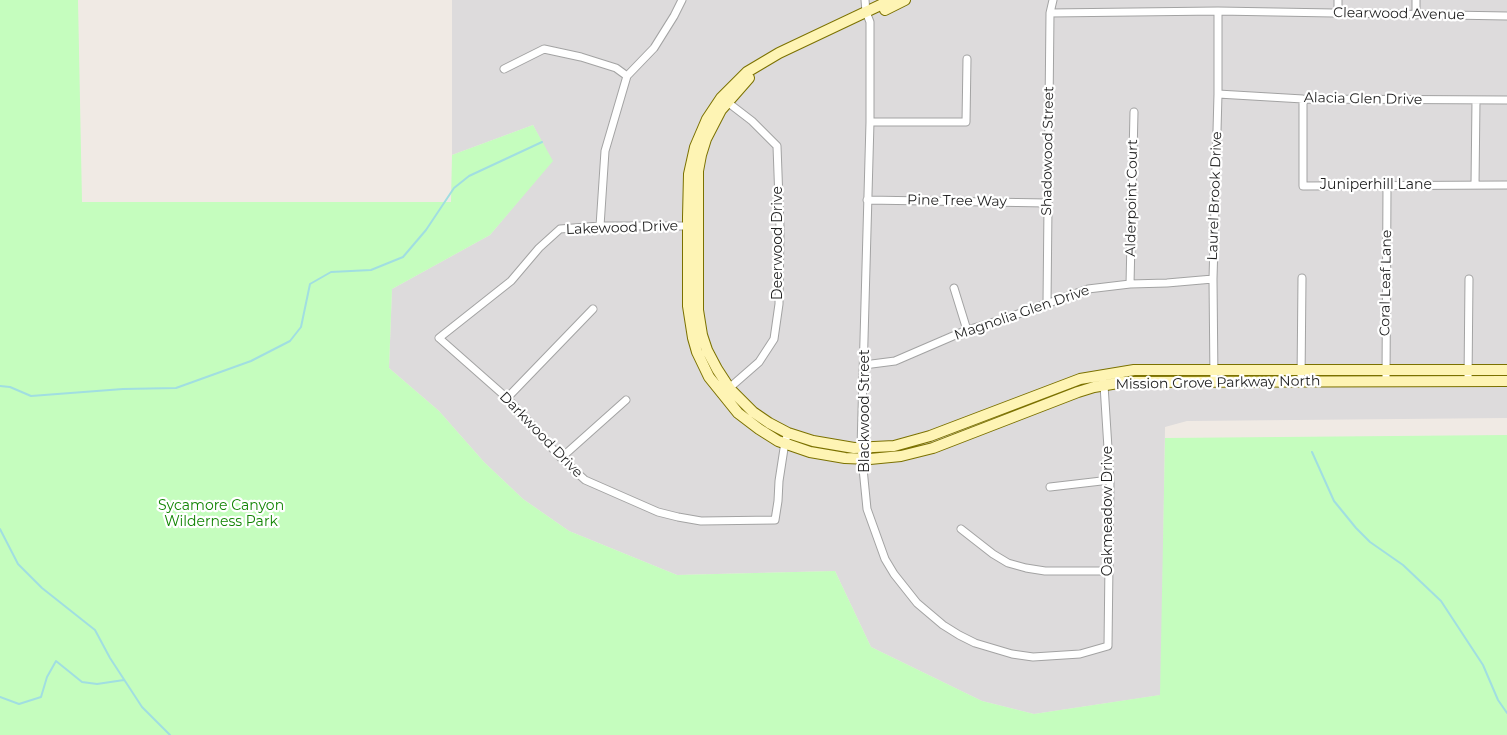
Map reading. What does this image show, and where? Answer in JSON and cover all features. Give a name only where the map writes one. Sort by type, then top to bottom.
[{"type":"street","points":[[600,226],[605,151],[627,76],[654,48],[682,0]]},
{"type":"street","name":"Blackwood Street","points":[[865,0],[870,22],[870,122],[862,453],[867,509],[885,559],[912,598],[943,625],[975,643],[1012,654],[1052,657],[1080,654],[1108,646]]},
{"type":"street","name":"Mission Grove Parkway North","points":[[867,15],[891,0]]},
{"type":"street","name":"Mission Grove Parkway North","points":[[905,0],[758,64],[735,83],[724,100],[707,119],[695,147],[689,174],[693,226],[688,306],[693,338],[709,377],[726,391],[738,413],[771,437],[786,438],[803,450],[844,458],[862,453],[901,456],[933,448],[1094,387],[1103,381],[1138,381],[1214,376],[1385,375],[1468,370],[1507,370]]},
{"type":"street","name":"Shadowood Street","points":[[1047,303],[1050,13],[1053,0]]},
{"type":"street","points":[[1338,0],[1338,13]]},
{"type":"street","points":[[1416,0],[1416,15]]},
{"type":"street","name":"Clearwood Avenue","points":[[1050,13],[1218,11],[1507,16]]},
{"type":"street","name":"Laurel Brook Drive","points":[[1214,376],[1213,279],[1218,94],[1218,11]]},
{"type":"street","points":[[504,69],[544,49],[581,57],[616,68],[627,76]]},
{"type":"street","points":[[870,122],[966,122],[967,59]]},
{"type":"street","name":"Alacia Glen Drive","points":[[1218,94],[1303,99],[1507,100]]},
{"type":"street","name":"Juniperhill Lane","points":[[1303,99],[1303,186],[1507,185]]},
{"type":"street","name":"Deerwood Drive","points":[[724,100],[752,121],[777,146],[780,228],[779,304],[774,339],[759,362],[726,391]]},
{"type":"street","points":[[1475,185],[1476,100]]},
{"type":"street","name":"Alderpoint Court","points":[[1130,284],[1134,112]]},
{"type":"street","name":"Coral Leaf Lane","points":[[1385,375],[1387,186]]},
{"type":"street","name":"Pine Tree Way","points":[[867,200],[1048,203]]},
{"type":"street","name":"Lakewood Drive","points":[[439,338],[511,281],[539,248],[560,229],[600,226],[693,226]]},
{"type":"street","points":[[1300,376],[1302,278]]},
{"type":"street","name":"Magnolia Glen Drive","points":[[864,366],[895,361],[967,330],[1088,289],[1130,284],[1213,279]]},
{"type":"street","points":[[1468,381],[1469,279]]},
{"type":"street","points":[[954,288],[967,330]]},
{"type":"street","points":[[507,398],[593,310]]},
{"type":"street","name":"Darkwood Drive","points":[[439,338],[507,398],[562,458],[586,480],[658,512],[701,521],[775,520],[786,438]]},
{"type":"street","name":"Mission Grove Parkway North","points":[[1385,375],[1468,381],[1507,381]]},
{"type":"street","name":"Oakmeadow Drive","points":[[1103,381],[1110,480],[1108,646]]},
{"type":"street","points":[[562,458],[626,400]]},
{"type":"street","points":[[1050,487],[1110,480]]},
{"type":"street","points":[[961,529],[1008,563],[1045,571],[1108,571]]},
{"type":"shaded area","points":[[452,0],[1507,0],[1507,418],[1187,421],[1165,427],[1161,695],[1034,714],[982,701],[871,647],[835,571],[677,575],[569,531],[523,499],[484,462],[439,411],[389,368],[392,289],[490,235],[552,161],[533,125],[452,155]]},
{"type":"green space","name":"Sycamore Canyon Wilderness Park","points":[[0,0],[78,0],[82,202],[451,202],[452,155],[533,125],[553,161],[490,235],[392,289],[389,368],[439,411],[484,462],[523,499],[569,531],[677,575],[835,571],[871,647],[982,701],[1034,714],[1160,695],[1165,438],[1507,435],[1507,735],[0,735]]},
{"type":"waterway","points":[[0,386],[10,387],[31,396],[123,389],[176,388],[251,361],[290,341],[301,327],[310,284],[331,272],[371,270],[403,257],[426,230],[454,188],[469,176],[542,142]]},
{"type":"waterway","points":[[1312,452],[1334,501],[1356,528],[1370,542],[1403,565],[1441,601],[1483,665],[1498,700],[1507,713]]},
{"type":"waterway","points":[[0,529],[18,564],[42,588],[95,630],[110,658],[142,707],[170,735]]},
{"type":"waterway","points":[[0,697],[19,704],[41,697],[47,677],[56,661],[82,682],[97,684],[124,680]]}]
